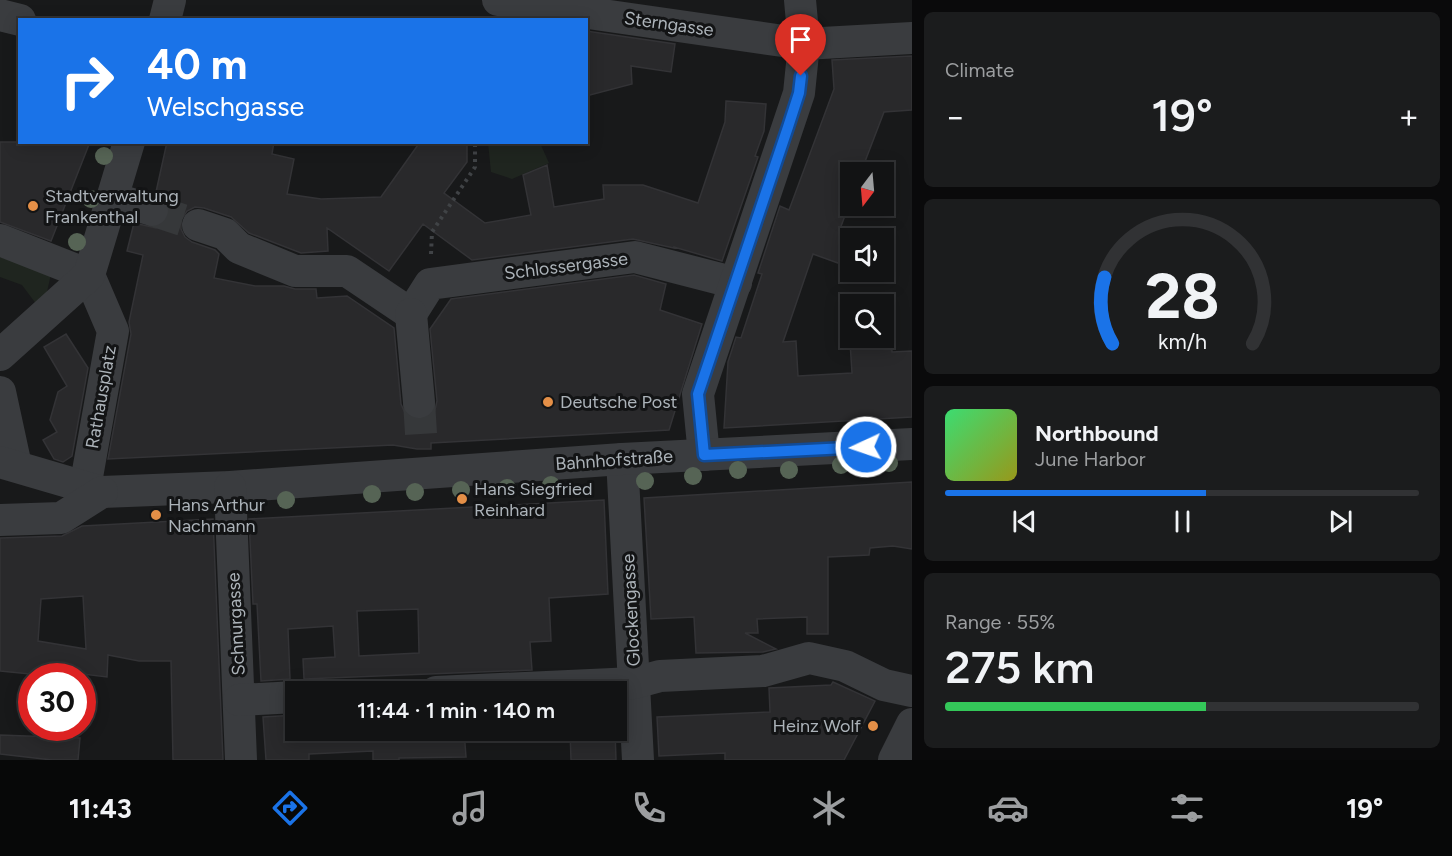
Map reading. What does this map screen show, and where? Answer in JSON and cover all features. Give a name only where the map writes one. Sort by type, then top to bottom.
[{"type":"street","points":[[166,18],[170,0]]},
{"type":"street","name":"Sterngasse","points":[[498,0],[804,44],[912,39]]},
{"type":"street","points":[[704,455],[698,394],[799,93],[804,44],[800,0]]},
{"type":"street","points":[[0,15],[18,20]]},
{"type":"street","points":[[0,355],[91,271],[128,144]]},
{"type":"street","points":[[112,198],[152,210]]},
{"type":"street","points":[[198,225],[225,234],[239,248],[296,271],[347,271],[411,314]]},
{"type":"street","points":[[0,240],[91,271]]},
{"type":"street","name":"Schlossergasse","points":[[430,284],[635,257],[736,283]]},
{"type":"street","name":"Rathausplatz","points":[[91,271],[113,331],[93,490]]},
{"type":"street","points":[[419,402],[411,314],[430,284]]},
{"type":"street","points":[[0,392],[8,464],[93,490]]},
{"type":"street","name":"Bahnhofstraße","points":[[93,490],[230,487],[422,462],[622,459],[912,444]]},
{"type":"street","name":"Glockengasse","points":[[622,459],[638,760]]},
{"type":"street","name":"Schnurgasse","points":[[230,487],[241,760]]},
{"type":"street","points":[[0,519],[61,518],[93,490]]},
{"type":"street","points":[[627,683],[660,676],[763,671],[808,658],[845,666],[884,685],[912,691]]},
{"type":"street","points":[[239,700],[285,698]]},
{"type":"street","points":[[894,760],[912,724]]},
{"type":"path","points":[[430,284],[432,232],[475,167],[475,144]]},
{"type":"shaded area","points":[[488,144],[540,144],[549,163],[512,179],[491,172]]},
{"type":"shaded area","points":[[0,257],[51,274],[45,301],[37,305],[22,285],[0,277]]},
{"type":"building","points":[[588,31],[675,44],[671,72],[631,66],[632,84],[588,95]]},
{"type":"building","points":[[912,56],[912,110],[884,112],[865,162],[840,162],[840,216],[845,216],[840,228],[840,260],[838,263],[813,254],[783,342],[796,341],[798,376],[852,373],[850,348],[892,348],[892,352],[912,351],[912,417],[724,428],[728,362],[736,337],[741,338],[762,274],[758,273],[780,206],[789,210],[834,89],[832,60]]},
{"type":"building","points":[[726,101],[766,104],[764,131],[755,156],[758,157],[722,261],[674,247],[633,239],[472,260],[423,224],[389,271],[327,228],[328,251],[301,253],[249,233],[231,217],[204,208],[195,207],[187,211],[181,220],[181,229],[185,237],[219,254],[214,278],[255,286],[316,289],[317,298],[347,296],[394,328],[401,404],[405,413],[412,419],[420,420],[430,416],[435,410],[437,401],[430,329],[451,299],[634,275],[666,284],[660,310],[702,324],[669,430],[431,443],[431,449],[393,445],[108,459],[131,334],[129,322],[143,255],[127,251],[134,223],[156,228],[169,216],[170,206],[165,198],[156,192],[167,144],[274,144],[272,154],[294,159],[287,194],[321,199],[381,197],[419,144],[467,144],[467,162],[444,193],[485,223],[531,215],[523,175],[547,165],[554,207],[604,199],[603,185],[643,185],[698,203],[725,122]]},
{"type":"building","name":"Stadtverwaltung Frankenthal","points":[[0,142],[89,144],[51,241],[0,222]]},
{"type":"building","points":[[66,334],[88,368],[72,456],[63,462],[54,459],[43,440],[57,432],[50,420],[58,392],[67,386],[44,347]]},
{"type":"building","points":[[912,482],[912,549],[893,546],[870,548],[869,555],[828,557],[828,634],[807,634],[807,617],[757,619],[758,633],[745,633],[776,649],[763,652],[696,653],[694,617],[651,619],[644,498]]},
{"type":"building","points":[[604,500],[608,594],[549,598],[551,641],[530,642],[532,670],[304,679],[303,659],[335,657],[333,626],[288,629],[290,679],[261,681],[257,604],[253,604],[249,519]],"holes":[[[418,609],[419,653],[359,656],[357,611]]]},
{"type":"building","points":[[213,519],[223,760],[173,760],[171,661],[139,661],[108,655],[107,677],[96,676],[96,663],[18,663],[18,673],[0,671],[0,538],[62,536],[82,526]],"holes":[[[83,596],[86,649],[38,641],[41,599]]]},
{"type":"building","points":[[833,682],[875,701],[844,760],[725,760],[725,753],[659,756],[657,717],[770,712],[769,688],[831,685]]},
{"type":"building","points":[[285,716],[285,741],[465,741],[466,757],[373,760],[373,751],[309,754],[309,760],[266,760],[263,717]]},
{"type":"building","points":[[0,735],[18,736],[18,741],[80,741],[78,760],[52,760],[0,754]]},
{"type":"building","points":[[570,741],[615,741],[616,760],[571,760]]},
{"type":"tunnel","points":[[152,210],[198,225]]},
{"type":"tunnel","points":[[419,402],[422,449]]},
{"type":"place","name":"Stadtverwaltung Frankenthal","points":[[33,206]]},
{"type":"place","name":"Deutsche Post","points":[[548,402]]},
{"type":"place","name":"Hans Siegfried Reinhard","points":[[462,499]]},
{"type":"place","name":"Hans Arthur Nachmann","points":[[156,515]]},
{"type":"place","name":"Heinz Wolf","points":[[873,726]]},
{"type":"route","points":[[801,76],[799,93],[788,127],[698,394],[704,455],[866,447]]}]
